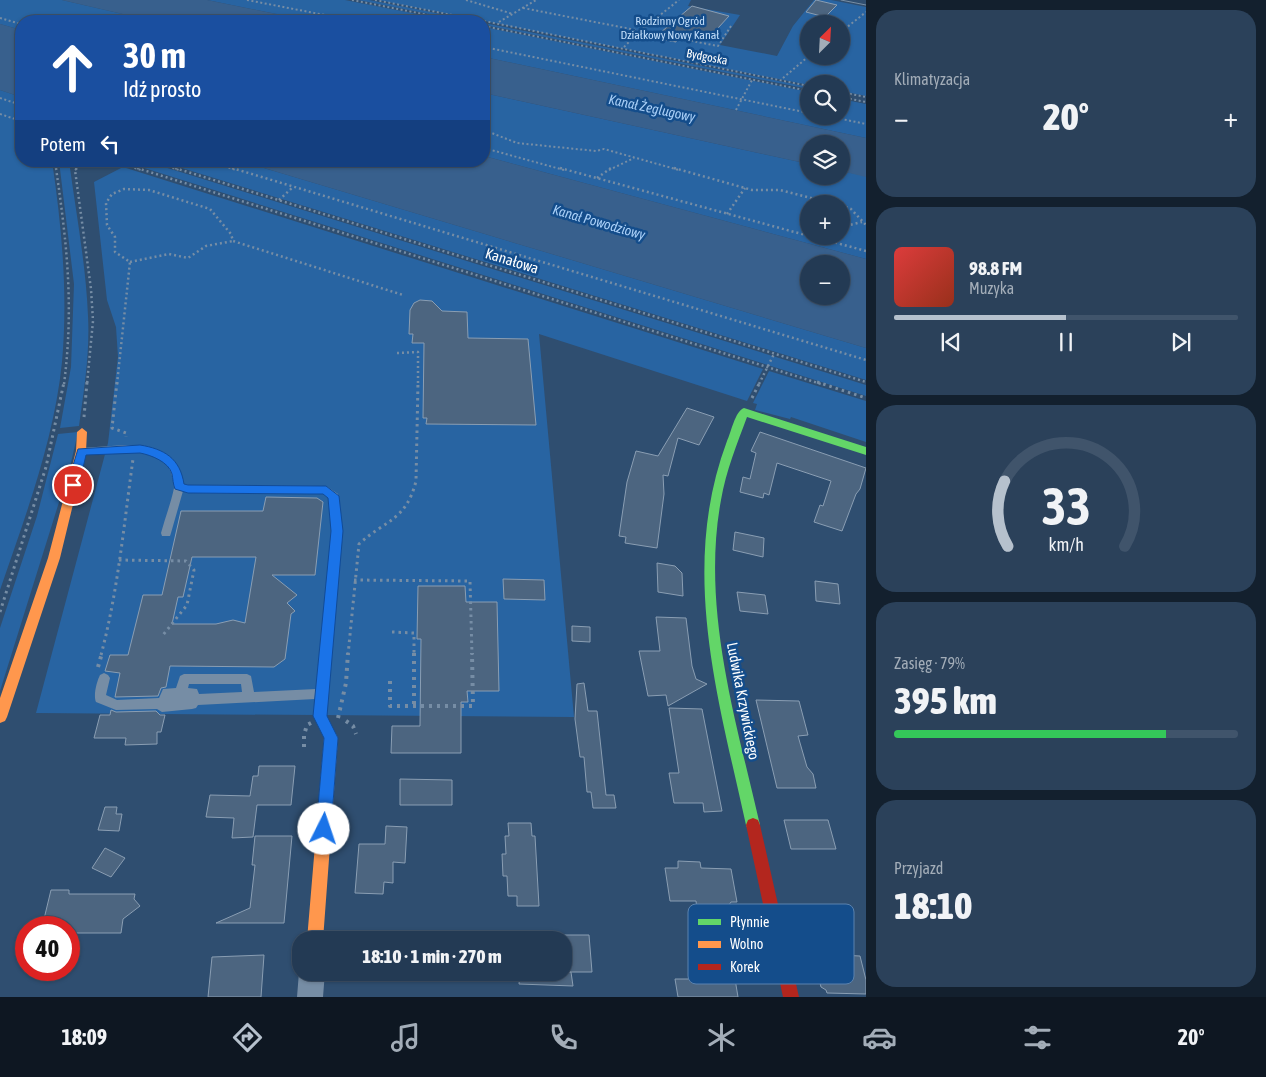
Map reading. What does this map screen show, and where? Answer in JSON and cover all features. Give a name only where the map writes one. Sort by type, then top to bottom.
[{"type":"street","points":[[744,412],[866,451]]},
{"type":"street","name":"Ludwika Krzywickiego","points":[[744,412],[722,464],[710,528],[709,584],[720,669],[771,904]]},
{"type":"street","points":[[0,717],[54,558],[82,451],[82,432]]},
{"type":"street","points":[[316,931],[331,738]]},
{"type":"street","points":[[310,997],[311,981]]},
{"type":"street","name":"Ludwika Krzywickiego","points":[[788,984],[791,997]]},
{"type":"lane","points":[[82,451],[129,449],[152,451],[172,463],[177,472],[179,486],[166,533]]},
{"type":"lane","points":[[179,486],[201,490],[326,490],[333,496],[337,531],[320,716],[331,738]]},
{"type":"lane","points":[[104,678],[100,698],[105,701],[116,704],[146,705],[164,703]]},
{"type":"lane","points":[[180,697],[184,679],[247,679],[248,697]]},
{"type":"lane","points":[[166,693],[180,697],[193,693],[192,704],[162,707],[164,703],[166,693]]},
{"type":"lane","points":[[192,700],[321,694]]},
{"type":"path","points":[[248,0],[325,15]]},
{"type":"path","points":[[352,0],[428,15]]},
{"type":"path","name":"Bydgoska","points":[[375,0],[452,15]]},
{"type":"path","points":[[466,0],[513,14]]},
{"type":"path","points":[[499,22],[536,0]]},
{"type":"path","points":[[621,53],[639,32],[679,0]]},
{"type":"path","points":[[523,8],[718,46],[732,26]]},
{"type":"path","points":[[850,25],[866,12]]},
{"type":"path","points":[[0,18],[15,22]]},
{"type":"path","name":"Bydgoska","points":[[490,22],[800,84]]},
{"type":"path","points":[[490,27],[800,89]]},
{"type":"path","points":[[490,48],[800,111]]},
{"type":"path","points":[[779,85],[782,79],[800,64]]},
{"type":"path","points":[[736,110],[752,80]]},
{"type":"path","points":[[850,94],[866,97]]},
{"type":"path","points":[[0,98],[15,102]]},
{"type":"path","points":[[850,99],[866,102]]},
{"type":"path","points":[[0,114],[15,119]]},
{"type":"path","points":[[850,121],[866,124]]},
{"type":"path","points":[[490,132],[517,143],[596,151],[604,149],[752,190],[780,190],[800,195]]},
{"type":"path","points":[[490,150],[800,233]]},
{"type":"path","points":[[597,178],[608,170],[635,158]]},
{"type":"path","points":[[0,612],[39,491],[55,431],[64,379],[70,317],[69,268],[56,167]]},
{"type":"path","points":[[79,167],[75,170],[91,289],[93,320],[82,432]]},
{"type":"path","points":[[132,167],[866,398]]},
{"type":"path","name":"Kanałowa","points":[[171,167],[866,382]]},
{"type":"path","points":[[227,167],[866,360]]},
{"type":"path","points":[[278,200],[293,187]]},
{"type":"path","points":[[727,214],[745,188]]},
{"type":"path","points":[[233,241],[231,234],[210,209],[149,190],[124,189],[112,194],[106,203],[107,225],[115,237],[115,252],[130,262],[169,254],[188,258],[206,246],[233,241],[403,295]]},
{"type":"path","points":[[850,208],[855,210],[866,225]]},
{"type":"path","points":[[850,225],[862,222]]},
{"type":"path","points":[[844,245],[866,251]]},
{"type":"path","points":[[104,678],[105,676],[96,675],[109,626],[119,560],[129,449],[126,433],[112,428],[130,262]]},
{"type":"path","points":[[331,738],[339,716],[346,683],[354,580],[359,544],[392,521],[410,500],[414,490],[418,352],[397,352]]},
{"type":"path","points":[[744,412],[774,354]]},
{"type":"path","points":[[119,560],[186,560],[194,570],[187,605],[164,635]]},
{"type":"path","points":[[354,580],[470,581],[473,706],[390,706],[390,681]]},
{"type":"path","points":[[392,632],[414,632],[414,706]]},
{"type":"green space","points":[[0,0],[62,0],[127,15],[15,15],[15,28],[0,24]]},
{"type":"green space","points":[[207,0],[345,0],[422,15],[281,15]]},
{"type":"green space","points":[[358,0],[369,0],[446,15],[434,15]]},
{"type":"green space","name":"Rodzinny Ogród Działkowy Nowy Kanał","points":[[378,0],[691,0],[688,6],[740,15],[720,45],[777,56],[793,26],[800,17],[800,65],[850,65],[850,15],[802,15],[814,0],[831,0],[866,7],[866,96],[850,93],[850,75],[800,75],[800,83],[490,22],[490,15],[454,15]]},
{"type":"green space","points":[[490,24],[800,85],[800,87],[490,26]]},
{"type":"green space","points":[[490,28],[800,90],[800,124],[490,58]]},
{"type":"green space","points":[[0,90],[15,95],[15,167],[53,167],[61,236],[64,337],[58,391],[45,450],[0,590]]},
{"type":"green space","points":[[490,94],[800,162],[800,185],[850,185],[850,173],[866,176],[866,259],[814,245],[850,245],[850,195],[800,195],[800,241],[490,158]]},
{"type":"green space","points":[[850,101],[866,104],[866,138],[805,125],[850,125]]},
{"type":"green space","points":[[60,167],[70,167],[83,258],[88,330],[86,371],[79,426],[60,428],[71,367],[74,284]]},
{"type":"green space","points":[[123,167],[763,369],[747,401],[539,334],[574,717],[36,713],[108,443],[118,357],[116,327],[107,300],[94,182]]},
{"type":"green space","points":[[141,167],[164,167],[866,385],[866,396]]},
{"type":"green space","points":[[178,167],[261,167],[866,348],[866,380]]},
{"type":"green space","points":[[769,371],[866,401],[866,442],[791,417],[790,419],[755,410],[757,404],[753,403]]},
{"type":"green space","points":[[78,432],[70,467],[0,691],[0,628],[37,516],[58,434]]},
{"type":"water","points":[[62,0],[207,0],[281,15],[127,15]]},
{"type":"water","points":[[0,24],[15,28],[15,95],[0,90]]},
{"type":"water","name":"Kanał Żeglugowy","points":[[490,58],[866,138],[866,177],[850,173],[850,135],[800,135],[800,162],[490,94]]},
{"type":"water","name":"Kanał Powodziowy","points":[[490,158],[800,241],[800,245],[814,245],[866,259],[866,348],[261,167],[490,167]]},
{"type":"building","points":[[816,0],[837,5],[827,15],[806,12]]},
{"type":"building","points":[[692,6],[729,16],[708,39],[681,34],[676,42],[654,38]]},
{"type":"building","points":[[420,300],[432,301],[442,311],[467,312],[468,338],[528,339],[536,425],[426,424],[427,418],[423,418],[424,343],[412,343],[413,334],[409,334],[410,310],[414,303]]},
{"type":"building","points":[[687,408],[714,417],[699,445],[678,438],[668,476],[663,475],[664,494],[657,548],[625,543],[626,537],[619,536],[627,482],[636,451],[658,456]]},
{"type":"building","points":[[760,432],[866,468],[860,489],[856,494],[842,531],[814,522],[820,505],[823,506],[831,481],[777,463],[769,495],[764,493],[763,498],[740,492],[743,477],[750,479],[756,453],[751,451]]},
{"type":"building","points":[[266,497],[317,498],[323,502],[315,575],[272,575],[297,595],[287,603],[295,611],[291,614],[285,659],[274,667],[170,666],[166,687],[161,688],[158,696],[115,697],[120,673],[105,671],[110,655],[128,655],[143,595],[162,595],[181,511],[263,511]],"holes":[[[192,557],[256,557],[245,623],[233,620],[216,624],[172,624],[178,597],[183,597]]]},
{"type":"building","points":[[735,532],[764,538],[763,557],[733,550]]},
{"type":"building","points":[[657,563],[675,566],[682,573],[683,596],[658,592]]},
{"type":"building","points":[[503,579],[544,580],[545,600],[504,599]]},
{"type":"building","points":[[815,581],[838,584],[840,604],[816,601]]},
{"type":"building","points":[[418,586],[465,586],[466,602],[497,602],[499,691],[467,691],[468,702],[461,702],[461,753],[391,753],[392,726],[420,726],[421,639],[417,639]]},
{"type":"building","points":[[737,592],[765,595],[768,614],[740,611]]},
{"type":"building","points":[[656,617],[686,618],[692,666],[696,679],[707,684],[668,706],[666,695],[648,696],[639,651],[660,651]]},
{"type":"building","points":[[572,626],[590,627],[590,642],[572,641]]},
{"type":"building","points":[[584,683],[588,711],[597,711],[606,795],[614,795],[616,808],[593,808],[591,792],[587,792],[584,757],[580,757],[575,719],[577,684]]},
{"type":"building","points":[[756,700],[799,701],[808,735],[798,736],[807,767],[813,774],[816,788],[777,788]]},
{"type":"building","points":[[669,708],[702,709],[722,811],[704,812],[703,803],[674,803],[669,773],[679,773]]},
{"type":"building","points":[[111,710],[116,712],[156,711],[160,715],[165,715],[161,732],[157,732],[157,744],[125,745],[126,738],[94,738],[100,715],[110,715]]},
{"type":"building","points":[[259,766],[295,766],[291,805],[257,805],[253,837],[232,838],[234,818],[206,817],[210,795],[250,796],[253,776],[258,776]]},
{"type":"building","points":[[400,779],[452,780],[452,805],[400,805]]},
{"type":"building","points":[[105,807],[117,807],[116,814],[122,814],[119,831],[98,830]]},
{"type":"building","points":[[784,820],[828,820],[836,849],[791,849]]},
{"type":"building","points":[[508,823],[531,823],[532,836],[535,836],[539,906],[517,906],[517,896],[508,896],[507,876],[503,876],[502,854],[506,854],[505,836],[509,836]]},
{"type":"building","points":[[386,826],[407,827],[405,863],[393,862],[393,883],[384,882],[383,894],[355,893],[359,844],[385,844]]},
{"type":"building","points":[[255,836],[292,836],[284,923],[216,923],[250,908],[255,865],[252,865]]},
{"type":"building","points":[[105,848],[125,858],[111,877],[92,868]]},
{"type":"building","points":[[678,861],[700,862],[701,868],[731,869],[737,902],[731,902],[730,904],[696,904],[696,901],[670,901],[665,868],[678,868]]},
{"type":"building","points":[[51,890],[69,890],[69,894],[135,894],[134,899],[140,906],[123,919],[121,933],[80,933],[80,916],[45,916]]},
{"type":"building","points":[[572,935],[589,935],[592,972],[572,972]]},
{"type":"building","points":[[264,955],[261,997],[208,997],[212,957]]},
{"type":"building","points":[[854,956],[860,956],[866,980],[866,994],[827,993],[820,984],[854,984]]},
{"type":"building","points":[[572,979],[573,986],[519,984],[519,981],[572,981]]},
{"type":"building","points":[[675,979],[688,979],[688,984],[736,984],[738,997],[678,997]]},
{"type":"tram line","points":[[841,0],[866,5]]},
{"type":"traffic: fast","points":[[753,825],[726,706],[713,622],[710,541],[717,490],[744,412],[866,451]]},
{"type":"traffic: slow","points":[[0,717],[54,558],[81,451],[82,432]]},
{"type":"traffic: slow","points":[[316,931],[331,738]]},
{"type":"traffic: jam","points":[[753,825],[770,904]]},
{"type":"traffic: jam","points":[[788,984],[791,997]]},
{"type":"route","points":[[73,485],[82,451],[140,449],[152,451],[172,463],[177,472],[179,486],[188,489],[326,490],[334,497],[337,531],[320,716],[331,738],[324,829]]}]
